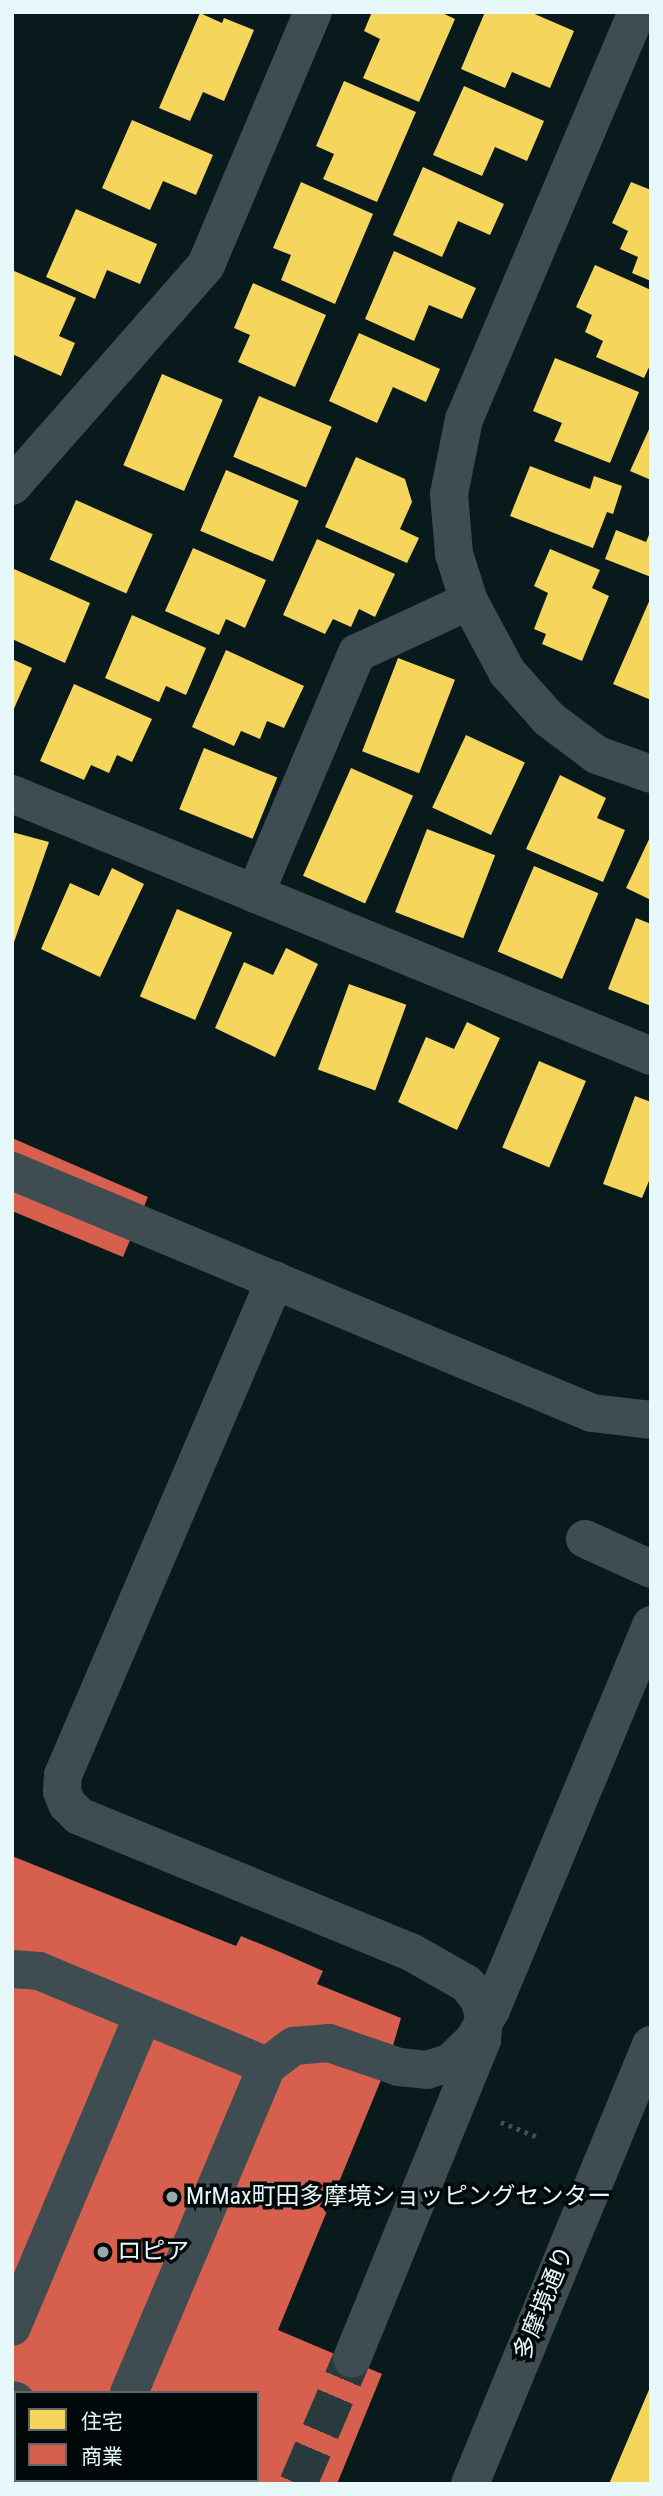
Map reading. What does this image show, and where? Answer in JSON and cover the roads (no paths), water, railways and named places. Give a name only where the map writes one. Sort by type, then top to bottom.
[{"type":"street","points":[[12,486],[206,265],[313,12]]},
{"type":"street","points":[[636,12],[464,419],[449,494],[454,554],[469,601],[507,672],[549,719],[597,755],[651,774]]},
{"type":"street","points":[[255,894],[357,653],[469,601]]},
{"type":"street","points":[[12,794],[651,1056]]},
{"type":"street","points":[[12,1171],[592,1413],[651,1420]]},
{"type":"street","points":[[275,1280],[63,1775],[62,1791],[67,1804],[79,1816],[411,1952],[467,1984],[479,1999],[484,2017],[482,2040],[352,2358]]},
{"type":"street","points":[[586,1539],[651,1569]]},
{"type":"street","points":[[130,2391],[267,2066],[294,2046],[329,2043],[388,2063],[427,2070],[451,2062],[473,2041],[491,2010],[651,1625]]},
{"type":"street","points":[[12,1969],[39,1970],[267,2066]]},
{"type":"street","points":[[12,2328],[143,2015]]},
{"type":"street","name":"多摩境通り","points":[[470,2484],[651,2045]]},
{"type":"tunnel","points":[[298,2484],[352,2358]]},
{"type":"tunnel","points":[[41,2482],[45,2484]]},
{"type":"place","name":"MrMax町田多摩境ショッピングセンター","points":[[172,2197]]},
{"type":"place","name":"ロピア","points":[[103,2252]]}]
